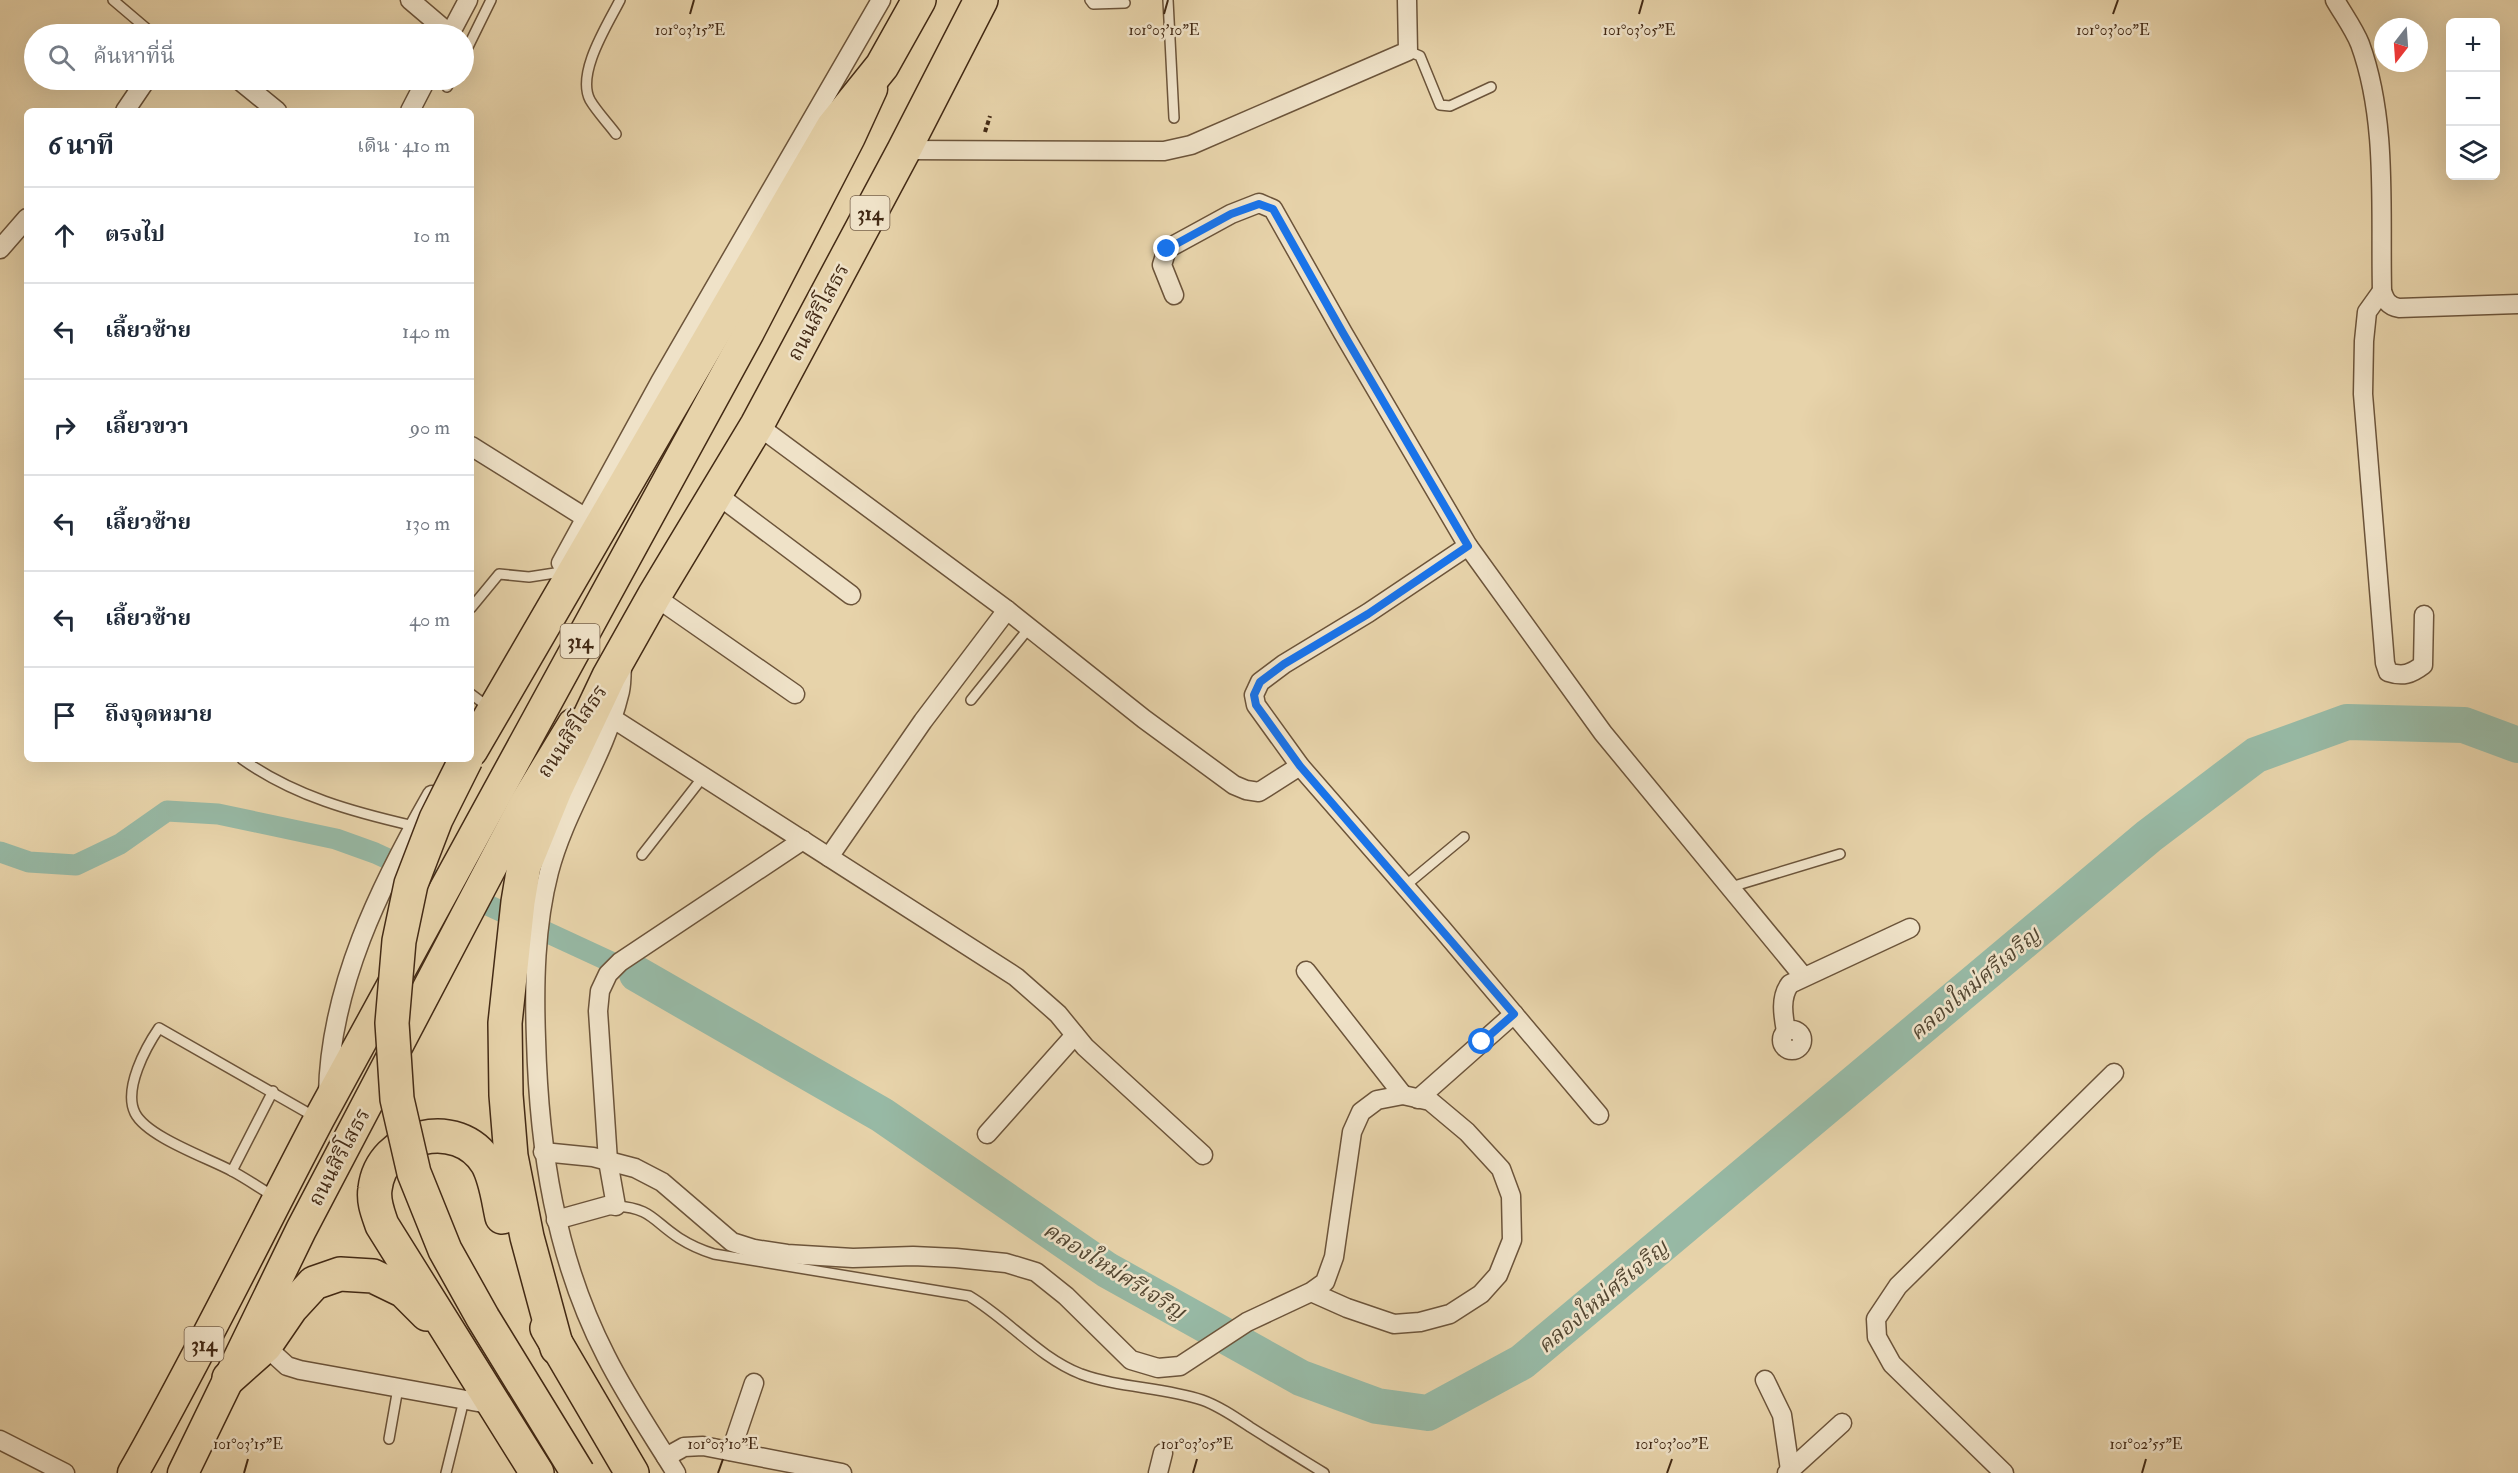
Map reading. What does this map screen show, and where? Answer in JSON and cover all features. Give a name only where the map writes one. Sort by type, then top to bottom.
[{"type":"highway","name":"ถนนสิริโสธร","points":[[882,66],[919,0]]},
{"type":"highway","name":"ถนนสิริโสธร","points":[[617,663],[715,493],[758,425],[981,0]]},
{"type":"highway","points":[[474,745],[833,127],[882,66]]},
{"type":"highway","points":[[557,1348],[526,1237],[512,1156],[506,1095],[505,1023],[524,866],[555,790],[617,663]]},
{"type":"highway","points":[[464,762],[436,819],[411,884],[399,941],[392,1023],[397,1099],[414,1173],[445,1250],[483,1318],[578,1473]]},
{"type":"highway","points":[[537,1473],[479,1403],[454,1341],[382,1225],[375,1207],[375,1189],[380,1171],[389,1156],[403,1144],[419,1137],[438,1135],[457,1139],[473,1148],[486,1162],[494,1179],[509,1246],[534,1304],[557,1348],[632,1473]]},
{"type":"highway","points":[[229,1378],[265,1346],[291,1308],[314,1283],[340,1274],[373,1276],[404,1291],[454,1341]]},
{"type":"main road","name":"ถนนสิริโสธร","points":[[133,1473],[190,1372],[323,1112],[743,343],[850,137],[882,66]]},
{"type":"main road","name":"ถนนสิริโสธร","points":[[183,1473],[301,1230],[525,803],[578,715],[617,663]]},
{"type":"main road","points":[[274,1205],[301,1230]]},
{"type":"street","points":[[410,0],[444,24]]},
{"type":"street","points":[[456,24],[468,0]]},
{"type":"street","points":[[904,150],[1164,151],[1191,145],[1408,51],[1407,0]]},
{"type":"street","points":[[2335,0],[2359,43],[2369,76],[2377,123],[2382,291],[2388,304],[2399,308],[2518,304]]},
{"type":"street","points":[[477,698],[555,573],[660,382],[880,1]]},
{"type":"street","points":[[127,108],[139,90]]},
{"type":"street","points":[[251,90],[273,108]]},
{"type":"street","points":[[412,108],[421,90]]},
{"type":"street","points":[[1174,295],[1162,265],[1167,249],[1223,219],[1259,204],[1273,209],[1468,546],[1603,733],[1803,976]]},
{"type":"street","points":[[0,249],[24,221]]},
{"type":"street","points":[[2382,291],[2367,312],[2363,394],[2385,663],[2388,672],[2400,676],[2413,673],[2423,665],[2424,615]]},
{"type":"street","points":[[758,425],[1007,610],[1144,719],[1234,785],[1260,792],[1300,766]]},
{"type":"street","points":[[474,448],[586,518]]},
{"type":"street","points":[[715,493],[851,595]]},
{"type":"street","points":[[1468,546],[1368,614],[1284,664],[1260,682],[1254,695],[1256,705],[1300,766],[1599,1115]]},
{"type":"street","points":[[654,596],[795,694]]},
{"type":"street","points":[[829,857],[923,722],[1007,610]]},
{"type":"street","points":[[617,663],[620,693],[612,718],[562,833],[549,873],[542,909],[535,1011],[537,1078],[543,1152],[556,1220],[582,1302],[605,1355],[676,1473]]},
{"type":"street","points":[[612,718],[1016,977],[1058,1014],[1085,1047],[1203,1155]]},
{"type":"street","points":[[323,1112],[335,1022],[356,951],[414,826],[450,762]]},
{"type":"street","points":[[556,1220],[610,1205],[616,1206],[608,1161],[598,1011],[600,991],[608,974],[639,948],[803,840]]},
{"type":"street","points":[[1786,1031],[1782,1003],[1785,990],[1790,984],[1910,928]]},
{"type":"street","points":[[1306,972],[1411,1097]]},
{"type":"street","points":[[1411,1097],[1514,1014]]},
{"type":"street","points":[[987,1134],[1075,1035]]},
{"type":"street","points":[[2004,1473],[1892,1364],[1877,1337],[1876,1319],[1898,1286],[2114,1073]]},
{"type":"street","points":[[543,1152],[593,1157],[635,1168],[662,1182],[732,1242],[754,1249],[787,1254],[853,1258],[913,1256],[1006,1263],[1036,1272],[1066,1296],[1131,1360],[1158,1368],[1180,1366],[1247,1322],[1311,1292],[1325,1282],[1331,1265],[1352,1132],[1361,1112],[1377,1100],[1411,1097],[1430,1101],[1467,1132],[1501,1169],[1511,1196],[1512,1240],[1498,1275],[1481,1294],[1450,1314],[1420,1322],[1394,1324],[1347,1308],[1311,1292]]},
{"type":"street","points":[[265,1346],[287,1366],[479,1403]]},
{"type":"street","points":[[1765,1380],[1782,1415],[1788,1472]]},
{"type":"street","points":[[731,1451],[754,1383]]},
{"type":"street","points":[[1788,1472],[1842,1423]]},
{"type":"street","points":[[0,1440],[65,1473]]},
{"type":"street","points":[[666,1457],[684,1447],[703,1446],[731,1451],[771,1466],[843,1473]]},
{"type":"street","points":[[1158,1473],[1163,1453]]},
{"type":"lane","points":[[113,0],[141,24]]},
{"type":"lane","points":[[474,35],[491,0]]},
{"type":"lane","points":[[616,134],[589,99],[587,78],[594,50],[620,0]]},
{"type":"lane","points":[[1090,0],[1093,4],[1125,3]]},
{"type":"lane","points":[[1168,0],[1174,118]]},
{"type":"lane","points":[[1408,51],[1420,56],[1440,105],[1443,107],[1491,87]]},
{"type":"lane","points":[[474,604],[499,574],[529,577],[555,573]]},
{"type":"lane","points":[[971,700],[1029,628]]},
{"type":"lane","points":[[246,762],[268,778],[317,798],[365,815],[414,826]]},
{"type":"lane","points":[[642,855],[704,777]]},
{"type":"lane","points":[[1405,886],[1464,837]]},
{"type":"lane","points":[[1731,886],[1840,855]]},
{"type":"lane","points":[[274,1205],[232,1171],[147,1128],[135,1113],[131,1100],[144,1050],[159,1028],[273,1091],[323,1112]]},
{"type":"lane","points":[[232,1171],[273,1091]]},
{"type":"lane","points":[[616,1206],[643,1210],[657,1219],[676,1237],[696,1248],[714,1254],[969,1296],[1026,1340],[1071,1369],[1104,1380],[1203,1400],[1324,1473]]},
{"type":"lane","points":[[389,1439],[398,1388]]},
{"type":"lane","points":[[446,1473],[479,1403]]},
{"type":"waterway","name":"คลองใหม่ศรีเจริญ","points":[[637,974],[882,1115],[1107,1270],[1301,1378],[1377,1406],[1428,1413],[1522,1362],[2149,836],[2256,755],[2347,722],[2464,725],[2518,745]]},
{"type":"waterway","points":[[0,852],[29,862],[76,865],[120,844],[167,811],[218,814],[336,839],[375,853],[637,974]]},
{"type":"route","points":[[1167,249],[1231,214],[1259,204],[1273,209],[1279,215],[1343,333],[1468,546],[1368,614],[1284,664],[1260,682],[1254,695],[1256,705],[1300,766],[1514,1014],[1482,1042]]}]
